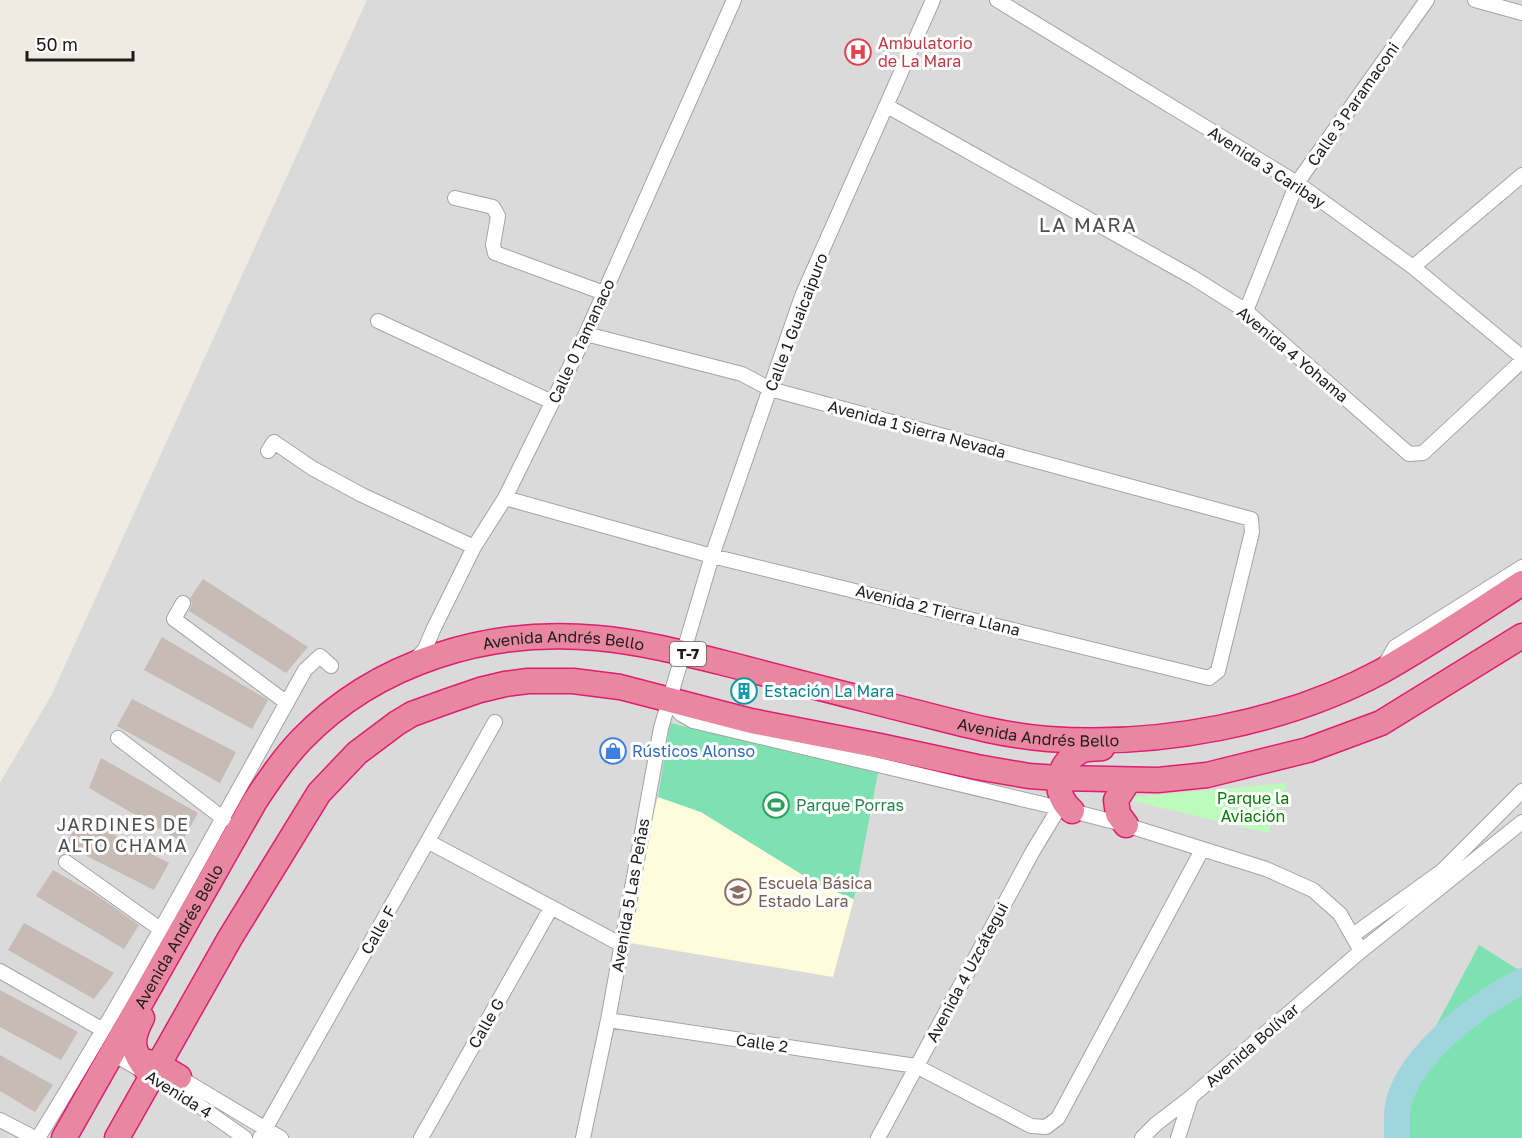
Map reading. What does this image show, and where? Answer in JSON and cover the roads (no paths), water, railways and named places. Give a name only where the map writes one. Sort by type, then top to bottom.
[{"type":"highway","name":"Avenida Andrés Bello","points":[[117,1138],[142,1061],[207,886],[255,801],[271,776],[298,743],[342,705],[404,669],[472,645],[496,640],[542,636],[602,638],[684,654],[980,728],[1049,739],[1167,736],[1274,715],[1313,701],[1382,671],[1522,583]]},
{"type":"highway","name":"Avenida Andrés Bello","points":[[64,1138],[97,1078],[142,1061],[230,938],[312,802],[330,780],[357,753],[412,714],[480,690],[528,681],[573,681],[597,684],[645,693],[752,721],[1029,776],[1071,792],[1129,780],[1158,780],[1207,775],[1308,750],[1381,723],[1522,636]]},
{"type":"highway","points":[[1071,792],[1071,758],[1082,750],[1176,744],[1203,737],[1227,725]]},
{"type":"highway","points":[[1049,739],[1061,750],[1071,792]]},
{"type":"highway","points":[[1126,825],[1118,814],[1116,800],[1129,780]]},
{"type":"street","name":"Calle 0 Tamanaco","points":[[404,669],[425,649],[474,547],[505,498],[586,334],[734,0]]},
{"type":"street","name":"Calle 1 Guaicaipuro","points":[[684,654],[712,556],[802,296],[933,0]]},
{"type":"street","name":"Avenida 3 Caribay","points":[[997,0],[1297,183],[1413,267],[1522,359]]},
{"type":"street","name":"Calle 3 Paramaconi","points":[[1246,311],[1297,183],[1427,0]]},
{"type":"street","points":[[1474,0],[1522,13]]},
{"type":"street","name":"Avenida 4 Yohama","points":[[887,106],[1192,277],[1246,311],[1409,454],[1423,453],[1522,359]]},
{"type":"street","points":[[1413,267],[1522,175]]},
{"type":"street","points":[[455,198],[493,207],[498,216],[493,245],[495,253],[604,293]]},
{"type":"street","points":[[378,321],[552,402]]},
{"type":"street","name":"Avenida 1 Sierra Nevada","points":[[586,334],[742,374],[770,389],[1251,519]]},
{"type":"street","points":[[268,451],[274,442],[312,468],[362,495],[474,547]]},
{"type":"street","name":"Avenida 2 Tierra Llana","points":[[505,498],[712,556],[1209,678],[1218,671],[1252,532],[1251,519]]},
{"type":"street","points":[[1382,671],[1395,647],[1522,567]]},
{"type":"street","points":[[183,603],[174,619],[287,703]]},
{"type":"street","name":"Avenida 5 Las Peñas","points":[[583,1138],[608,1020],[661,728],[684,654]]},
{"type":"street","points":[[102,1030],[224,819],[305,670],[320,656],[331,666]]},
{"type":"street","name":"Calle F","points":[[263,1133],[495,722]]},
{"type":"street","points":[[118,738],[224,819]]},
{"type":"street","points":[[1353,935],[1442,871],[1522,791]]},
{"type":"street","points":[[1071,792],[1126,825],[1266,869],[1313,890],[1340,914],[1361,951]]},
{"type":"street","name":"Avenida 4 Uzcátegui","points":[[878,1138],[1033,851],[1071,792]]},
{"type":"street","name":"Avenida Bolívar","points":[[1142,1138],[1361,951],[1522,822]]},
{"type":"street","points":[[429,842],[622,945]]},
{"type":"street","name":"Calle 2","points":[[608,1020],[916,1066],[1030,1126],[1046,1127],[1058,1118],[1202,850]]},
{"type":"street","points":[[66,862],[160,929]]},
{"type":"street","name":"Calle G","points":[[421,1138],[551,908]]},
{"type":"street","points":[[0,971],[102,1030],[142,1061],[263,1133],[281,1138]]},
{"type":"street","points":[[0,1120],[36,1138],[142,1061]]},
{"type":"street","name":"Avenida 4","points":[[142,1061],[184,1095],[245,1138]]},
{"type":"street","points":[[1178,1138],[1191,1097]]},
{"type":"waterway","points":[[1397,1138],[1399,1101],[1406,1083],[1418,1065],[1449,1031],[1486,1002],[1522,981]]},
{"type":"place","name":"Ambulatorio de La Mara","points":[[858,52]]},
{"type":"place","name":"Estación La Mara","points":[[744,691]]},
{"type":"place","name":"Rústicos Alonso","points":[[613,751]]},
{"type":"place","name":"Parque Porras","points":[[776,805]]},
{"type":"place","name":"Escuela Básica Estado Lara","points":[[738,892]]},
{"type":"district","name":"LA MARA","points":[[1088,225]]},
{"type":"district","name":"JARDINES DE ALTO CHAMA","points":[[123,835]]},
{"type":"park label","name":"Parque la Aviación","points":[[1253,807]]}]
